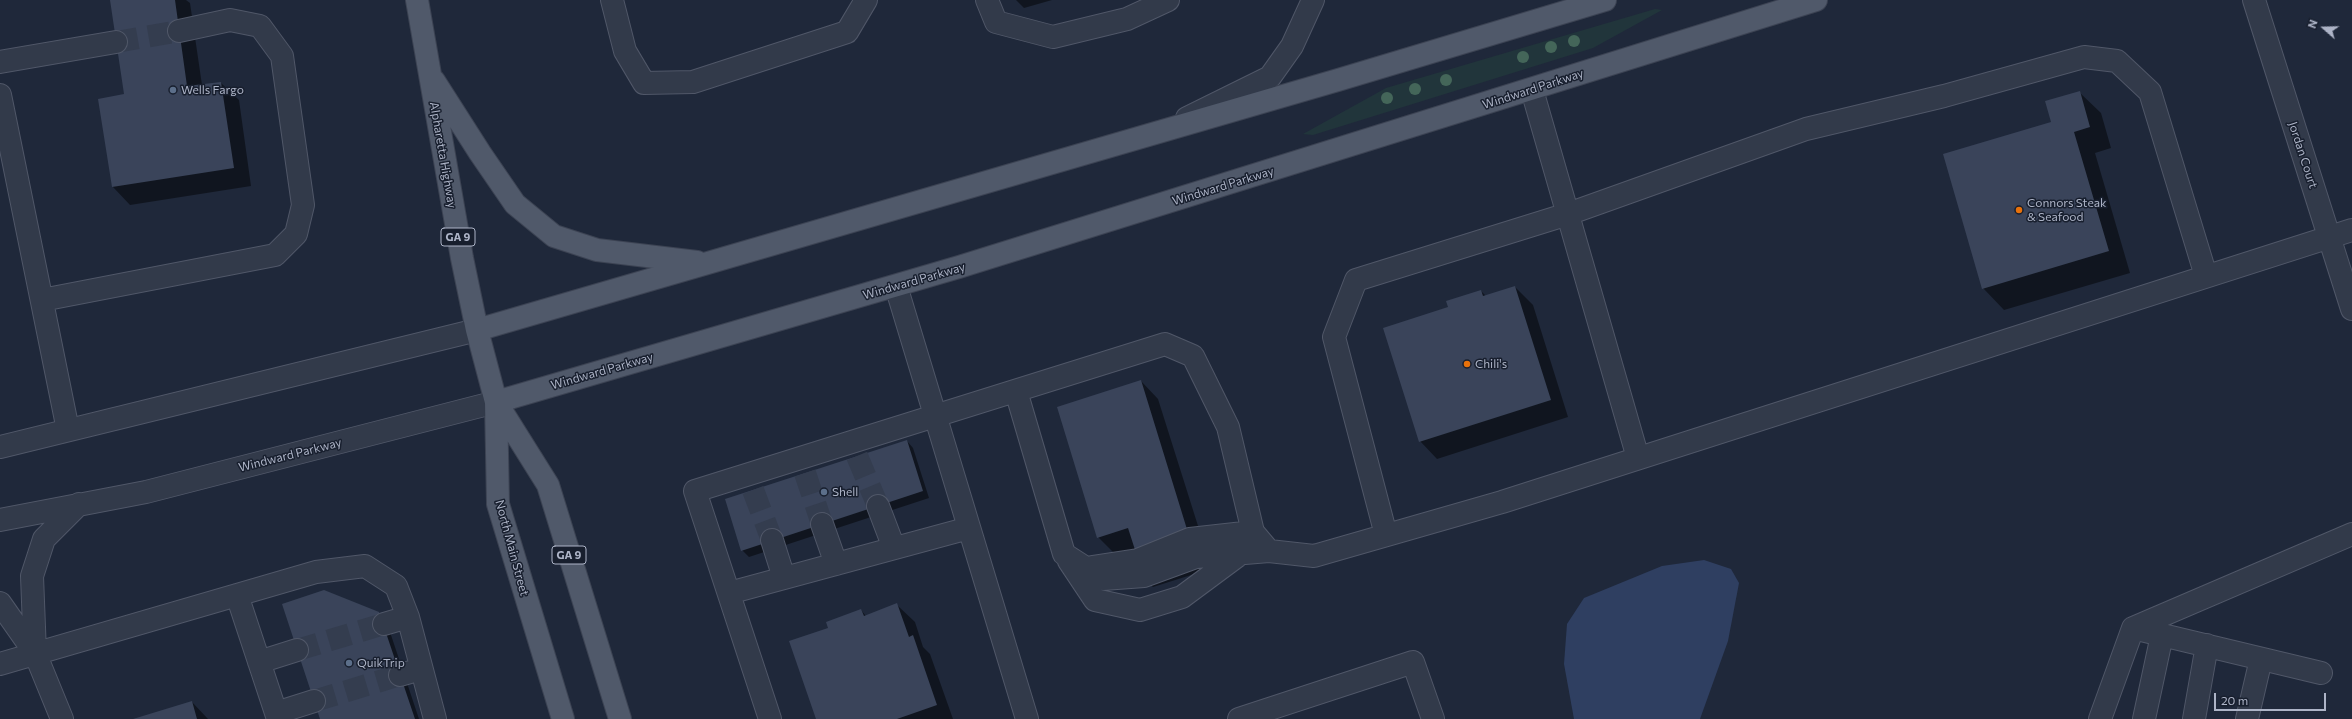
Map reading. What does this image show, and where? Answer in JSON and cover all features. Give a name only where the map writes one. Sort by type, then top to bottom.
[{"type":"main road","name":"Alpharetta Highway","points":[[417,0],[462,258],[477,330],[496,402]]},
{"type":"main road","points":[[477,330],[1156,133],[1605,0]]},
{"type":"main road","name":"Windward Parkway","points":[[496,402],[896,286],[1532,90],[1816,0]]},
{"type":"main road","points":[[429,72],[480,153],[515,204],[554,236],[597,250],[706,264]]},
{"type":"main road","name":"North Main Street","points":[[496,402],[498,504],[563,719]]},
{"type":"main road","name":"GA 9","points":[[496,402],[548,485],[620,719]]},
{"type":"street","points":[[612,0],[625,51],[644,83],[693,82],[847,32],[866,0]]},
{"type":"street","points":[[987,0],[996,22],[1053,37],[1127,19],[1168,0]]},
{"type":"street","points":[[1156,133],[1270,77],[1292,46],[1313,0]]},
{"type":"street","name":"Jordan Court","points":[[2254,0],[2352,309]]},
{"type":"street","points":[[42,300],[275,255],[296,234],[303,205],[282,56],[260,26],[230,20],[179,31]]},
{"type":"street","points":[[0,62],[116,42]]},
{"type":"street","points":[[1386,535],[1334,336],[1356,280],[1568,214],[1806,129],[1944,96],[2084,57],[2117,61],[2150,92],[2206,276]]},
{"type":"street","points":[[1532,90],[1638,458]]},
{"type":"street","points":[[0,95],[68,430]]},
{"type":"street","points":[[1064,554],[1103,579],[1144,576],[1196,557],[1270,552],[1314,556],[1502,502],[2329,236],[2352,230]]},
{"type":"street","points":[[896,286],[1027,719]]},
{"type":"street","points":[[0,447],[477,330]]},
{"type":"street","points":[[770,719],[695,491],[751,482],[854,449],[935,416],[1165,344],[1193,356],[1228,427],[1253,532],[1270,552]]},
{"type":"street","points":[[1016,391],[1064,554],[1095,600],[1140,610],[1182,597],[1240,554]]},
{"type":"street","name":"Windward Parkway","points":[[0,520],[146,492],[496,402]]},
{"type":"street","points":[[35,653],[32,576],[44,539],[79,504]]},
{"type":"street","points":[[878,506],[894,548]]},
{"type":"street","points":[[822,524],[836,564]]},
{"type":"street","points":[[728,593],[969,528]]},
{"type":"street","points":[[1085,568],[1138,560],[1190,539],[1253,532]]},
{"type":"street","points":[[2100,719],[2133,628],[2352,534]]},
{"type":"street","points":[[772,540],[784,578]]},
{"type":"street","points":[[0,664],[316,572],[365,566],[396,586],[408,617],[435,719]]},
{"type":"street","points":[[237,595],[277,716],[314,701]]},
{"type":"street","points":[[0,603],[35,653],[62,719]]},
{"type":"street","points":[[384,624],[408,617]]},
{"type":"street","points":[[2133,628],[2321,673]]},
{"type":"street","points":[[2144,719],[2162,635]]},
{"type":"street","points":[[2194,719],[2207,645]]},
{"type":"street","points":[[259,662],[297,650]]},
{"type":"street","points":[[2247,719],[2261,659]]},
{"type":"street","points":[[1239,719],[1413,662],[1433,719]]},
{"type":"street","points":[[400,675],[421,669]]},
{"type":"shaded area","points":[[1655,9],[1662,10],[1593,48],[1313,135],[1303,134],[1386,88]]},
{"type":"water","points":[[1704,560],[1731,569],[1739,583],[1728,641],[1700,719],[1574,719],[1564,664],[1567,624],[1584,598],[1662,566]]},
{"type":"building","name":"Wells Fargo","points":[[110,0],[175,0],[187,86],[221,82],[234,168],[112,187],[98,99],[124,94]]},
{"type":"building","points":[[2080,91],[2090,127],[2074,132],[2109,251],[1982,289],[1943,154],[2051,122],[2045,101]]},
{"type":"building","name":"Chili's","points":[[1515,286],[1551,400],[1419,442],[1383,328],[1448,307],[1446,301],[1481,290],[1483,296]]},
{"type":"building","points":[[1141,380],[1198,565],[1145,581],[1128,528],[1097,538],[1057,407]]},
{"type":"building","points":[[907,440],[923,491],[741,551],[725,499]]},
{"type":"building","name":"QuikTrip","points":[[324,590],[379,612],[415,719],[320,719],[282,604]]},
{"type":"building","points":[[897,603],[909,637],[913,635],[937,705],[897,719],[816,719],[789,641],[828,628],[826,622],[861,609],[864,616]]},
{"type":"building","points":[[192,701],[197,719],[133,719]]},
{"type":"tunnel","points":[[116,42],[179,31]]},
{"type":"tunnel","points":[[857,456],[878,506]]},
{"type":"tunnel","points":[[805,473],[822,524]]},
{"type":"tunnel","points":[[753,490],[772,540]]},
{"type":"tunnel","points":[[297,650],[384,624]]},
{"type":"tunnel","points":[[314,701],[400,675]]},
{"type":"place","name":"Wells Fargo","points":[[173,90]]},
{"type":"place","name":"Connors Steak & Seafood","points":[[2019,210]]},
{"type":"place","name":"Chili's","points":[[1467,364]]},
{"type":"place","name":"Shell","points":[[824,492]]},
{"type":"place","name":"QuikTrip","points":[[349,663]]}]
